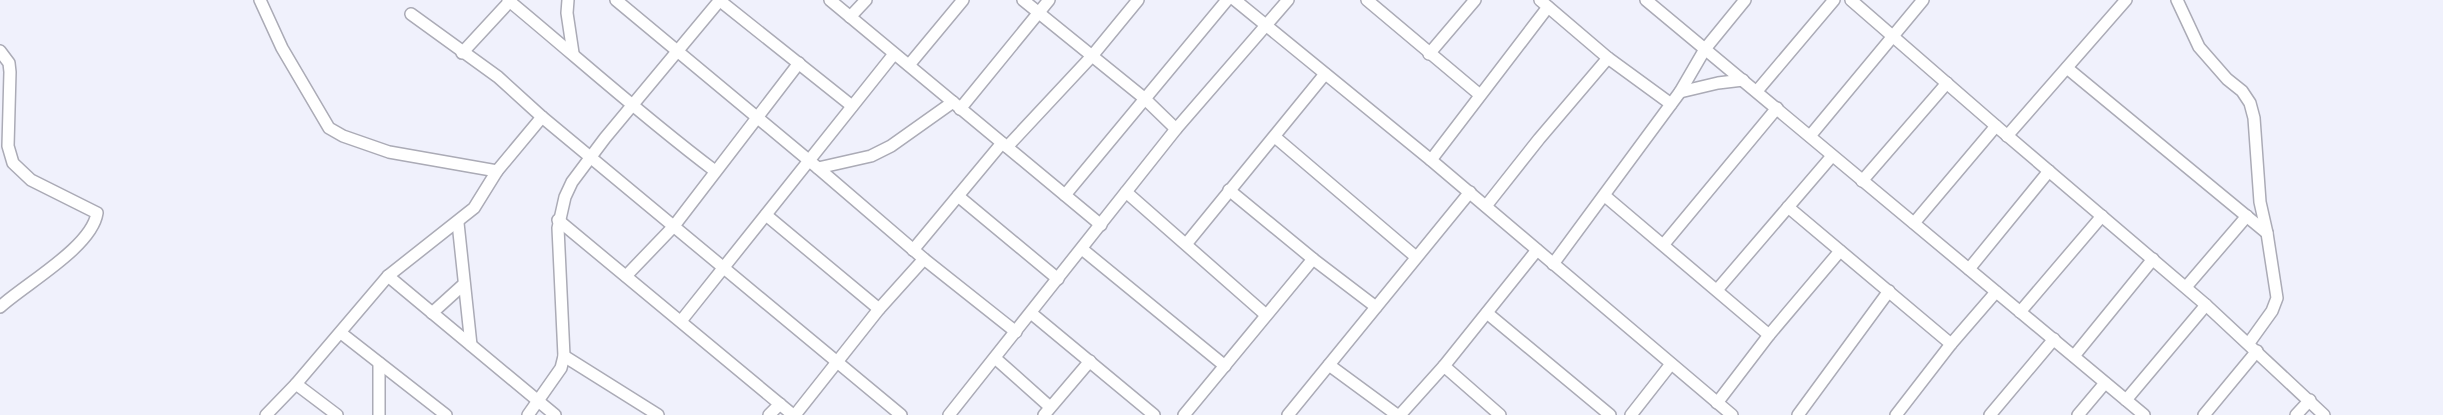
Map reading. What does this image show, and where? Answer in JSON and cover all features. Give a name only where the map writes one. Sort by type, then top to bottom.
[{"type":"street","points":[[260,0],[282,48],[329,128],[350,139],[389,152],[497,171]]},
{"type":"street","points":[[462,53],[509,0],[573,53],[631,105],[716,171]]},
{"type":"street","points":[[568,0],[567,13],[573,53]]},
{"type":"street","points":[[616,0],[756,118],[814,164],[913,250],[1016,332]]},
{"type":"street","points":[[528,415],[560,368],[564,356],[558,220],[572,182],[631,105],[720,0],[852,106]]},
{"type":"street","points":[[830,0],[1100,225]]},
{"type":"street","points":[[850,17],[866,0]]},
{"type":"street","points":[[908,65],[962,0]]},
{"type":"street","points":[[1023,0],[1144,98],[1176,129]]},
{"type":"street","points":[[814,164],[871,156],[891,146],[956,106],[1049,0]]},
{"type":"street","points":[[913,250],[1004,145],[1092,56],[1138,0]]},
{"type":"street","points":[[1065,195],[1227,0]]},
{"type":"street","points":[[1235,0],[1432,160],[1732,415]]},
{"type":"street","points":[[949,415],[1176,129],[1288,0]]},
{"type":"street","points":[[1367,0],[1480,95]]},
{"type":"street","points":[[1378,9],[1386,0]]},
{"type":"street","points":[[1429,54],[1475,0]]},
{"type":"street","points":[[1553,264],[1680,92],[1705,49],[1745,0]]},
{"type":"street","points":[[1757,91],[1834,0]]},
{"type":"street","points":[[1851,0],[2007,136],[2186,287],[2253,347],[2324,415]]},
{"type":"street","points":[[1810,136],[1923,0]]},
{"type":"street","points":[[2007,136],[2126,0]]},
{"type":"street","points":[[2178,0],[2199,47],[2227,79],[2242,91],[2250,102],[2254,118],[2260,202],[2267,232],[2277,298],[2253,347],[2204,415]]},
{"type":"street","points":[[1651,1],[1832,156],[2144,415]]},
{"type":"street","points":[[1432,160],[1544,4],[1608,58],[1671,104]]},
{"type":"street","points":[[410,14],[498,78],[542,118],[901,415]]},
{"type":"street","points":[[0,51],[9,63],[8,146],[13,163],[31,180],[97,213],[89,229],[74,249],[0,306]]},
{"type":"street","points":[[681,321],[766,215],[814,164],[852,106],[894,54]]},
{"type":"street","points":[[1486,206],[1608,58]]},
{"type":"street","points":[[626,276],[674,226],[798,63]]},
{"type":"street","points":[[2067,68],[2267,232]]},
{"type":"street","points":[[1187,243],[1325,74]]},
{"type":"street","points":[[1680,92],[1718,83],[1743,80]]},
{"type":"street","points":[[1862,180],[1947,83]]},
{"type":"street","points":[[1664,244],[1777,108]]},
{"type":"street","points":[[266,415],[296,384],[341,332],[363,303],[388,276],[437,236],[458,223],[474,208],[497,171],[542,118]]},
{"type":"street","points":[[1914,223],[1996,126]]},
{"type":"street","points":[[1275,137],[1416,257]]},
{"type":"street","points":[[1717,290],[1832,156]]},
{"type":"street","points":[[1969,268],[2049,171]]},
{"type":"street","points":[[1229,190],[1313,259],[1376,307]]},
{"type":"street","points":[[1126,192],[1187,243],[1266,315]]},
{"type":"street","points":[[1288,415],[1470,192]]},
{"type":"street","points":[[958,196],[1058,279]]},
{"type":"street","points":[[1605,196],[1664,244],[1769,335]]},
{"type":"street","points":[[1788,207],[1952,344]]},
{"type":"street","points":[[766,215],[879,309]]},
{"type":"street","points":[[2020,312],[2102,216]]},
{"type":"street","points":[[2186,287],[2247,216]]},
{"type":"street","points":[[558,220],[794,415],[879,309],[924,259]]},
{"type":"street","points":[[458,223],[471,345]]},
{"type":"street","points":[[1082,249],[1225,366]]},
{"type":"street","points":[[1329,365],[1399,415],[1444,366],[1537,250]]},
{"type":"street","points":[[1717,403],[1769,335],[1840,251]]},
{"type":"street","points":[[1184,415],[1313,259]]},
{"type":"street","points":[[2074,356],[2153,259]]},
{"type":"street","points":[[388,276],[555,415]]},
{"type":"street","points":[[432,313],[464,284]]},
{"type":"street","points":[[1798,415],[1889,291]]},
{"type":"street","points":[[1896,415],[1996,292]]},
{"type":"street","points":[[2126,400],[2206,305]]},
{"type":"street","points":[[1031,313],[1154,415]]},
{"type":"street","points":[[1486,313],[1610,415]]},
{"type":"street","points":[[341,332],[446,415]]},
{"type":"street","points":[[1990,415],[2054,339]]},
{"type":"street","points":[[564,356],[658,415]]},
{"type":"street","points":[[995,358],[1047,411],[1090,361]]},
{"type":"street","points":[[379,363],[379,415]]},
{"type":"street","points":[[1631,415],[1671,364]]},
{"type":"street","points":[[1444,366],[1500,415]]},
{"type":"street","points":[[2078,415],[2105,383]]},
{"type":"street","points":[[296,384],[337,415]]},
{"type":"street","points":[[2296,415],[2310,400]]},
{"type":"street","points":[[769,415],[780,404]]}]
